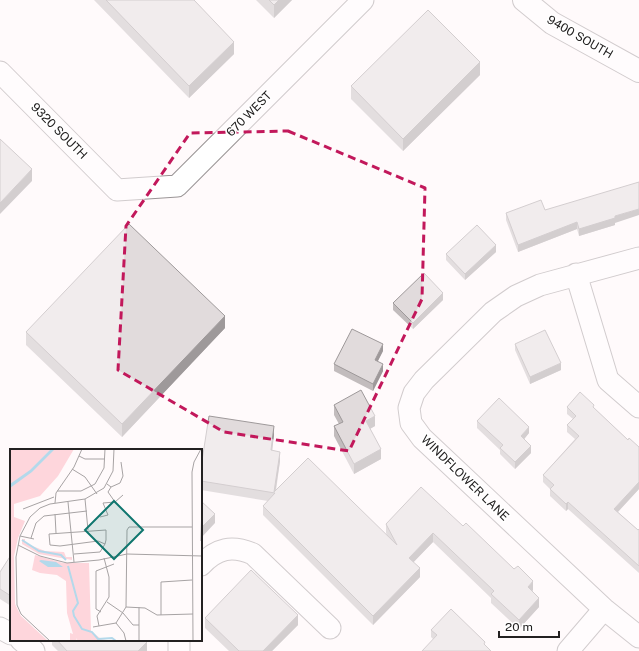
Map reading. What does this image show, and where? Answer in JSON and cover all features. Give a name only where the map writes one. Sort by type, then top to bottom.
[{"type":"street","name":"670 WEST","points":[[117,190],[177,186],[363,0]]},
{"type":"street","name":"9400 SOUTH","points":[[524,0],[552,23],[639,71]]},
{"type":"street","name":"9320 SOUTH","points":[[0,72],[117,190]]},
{"type":"street","name":"WINDFLOWER LANE","points":[[639,258],[540,285],[516,296],[493,312],[424,380],[414,393],[409,408],[411,423],[422,438],[604,609],[639,637]]},
{"type":"street","points":[[576,274],[608,380],[639,407]]},
{"type":"street","points":[[202,564],[215,553],[228,549],[242,549],[253,554],[330,628]]},
{"type":"street","points":[[568,651],[604,609]]},
{"type":"street","points":[[0,628],[10,633]]},
{"type":"street","points":[[22,641],[34,651]]},
{"type":"highlighted area","points":[[288,131],[425,188],[422,299],[349,451],[224,432],[118,370],[126,226],[190,133]]},
{"type":"building","points":[[106,0],[194,0],[234,42],[189,86]]},
{"type":"building","points":[[269,0],[279,0],[274,5]]},
{"type":"building","points":[[428,10],[480,62],[403,139],[351,86]]},
{"type":"building","points":[[0,139],[32,169],[0,203]]},
{"type":"building","points":[[639,182],[639,209],[579,229],[577,222],[518,245],[506,213],[541,200],[545,210]]},
{"type":"building","points":[[129,224],[225,316],[122,424],[26,332]]},
{"type":"building","points":[[477,225],[496,245],[465,274],[446,254]]},
{"type":"building","points":[[424,273],[443,293],[413,323],[393,303]]},
{"type":"building","points":[[352,329],[383,344],[375,360],[383,364],[373,384],[334,364]]},
{"type":"building","points":[[545,330],[561,363],[530,377],[515,344]]},
{"type":"building","points":[[361,390],[375,416],[366,421],[381,449],[354,464],[334,426],[343,422],[334,405]]},
{"type":"building","points":[[580,392],[594,405],[593,407],[628,440],[629,438],[639,447],[639,482],[614,509],[638,530],[639,529],[639,566],[568,502],[566,504],[550,489],[554,485],[543,475],[579,436],[567,425],[576,416],[567,407]]},
{"type":"building","points":[[499,398],[529,427],[521,436],[531,446],[515,462],[500,448],[503,445],[477,421]]},
{"type":"building","points":[[209,416],[274,426],[271,450],[280,452],[274,492],[308,458],[397,545],[386,524],[421,487],[463,526],[466,523],[514,569],[518,566],[533,581],[528,587],[539,598],[519,620],[491,594],[494,591],[433,533],[409,558],[420,568],[373,616],[263,506],[275,493],[202,481],[202,461]]},
{"type":"building","points":[[202,502],[215,514],[202,527]]},
{"type":"building","points":[[10,557],[10,595],[0,589],[0,572]]},
{"type":"building","points":[[251,570],[298,615],[263,651],[239,651],[205,618]]},
{"type":"building","points":[[451,609],[485,642],[484,644],[491,651],[422,651],[437,635],[431,630]]},
{"type":"building","points":[[58,641],[147,642],[138,651],[67,651]]}]
